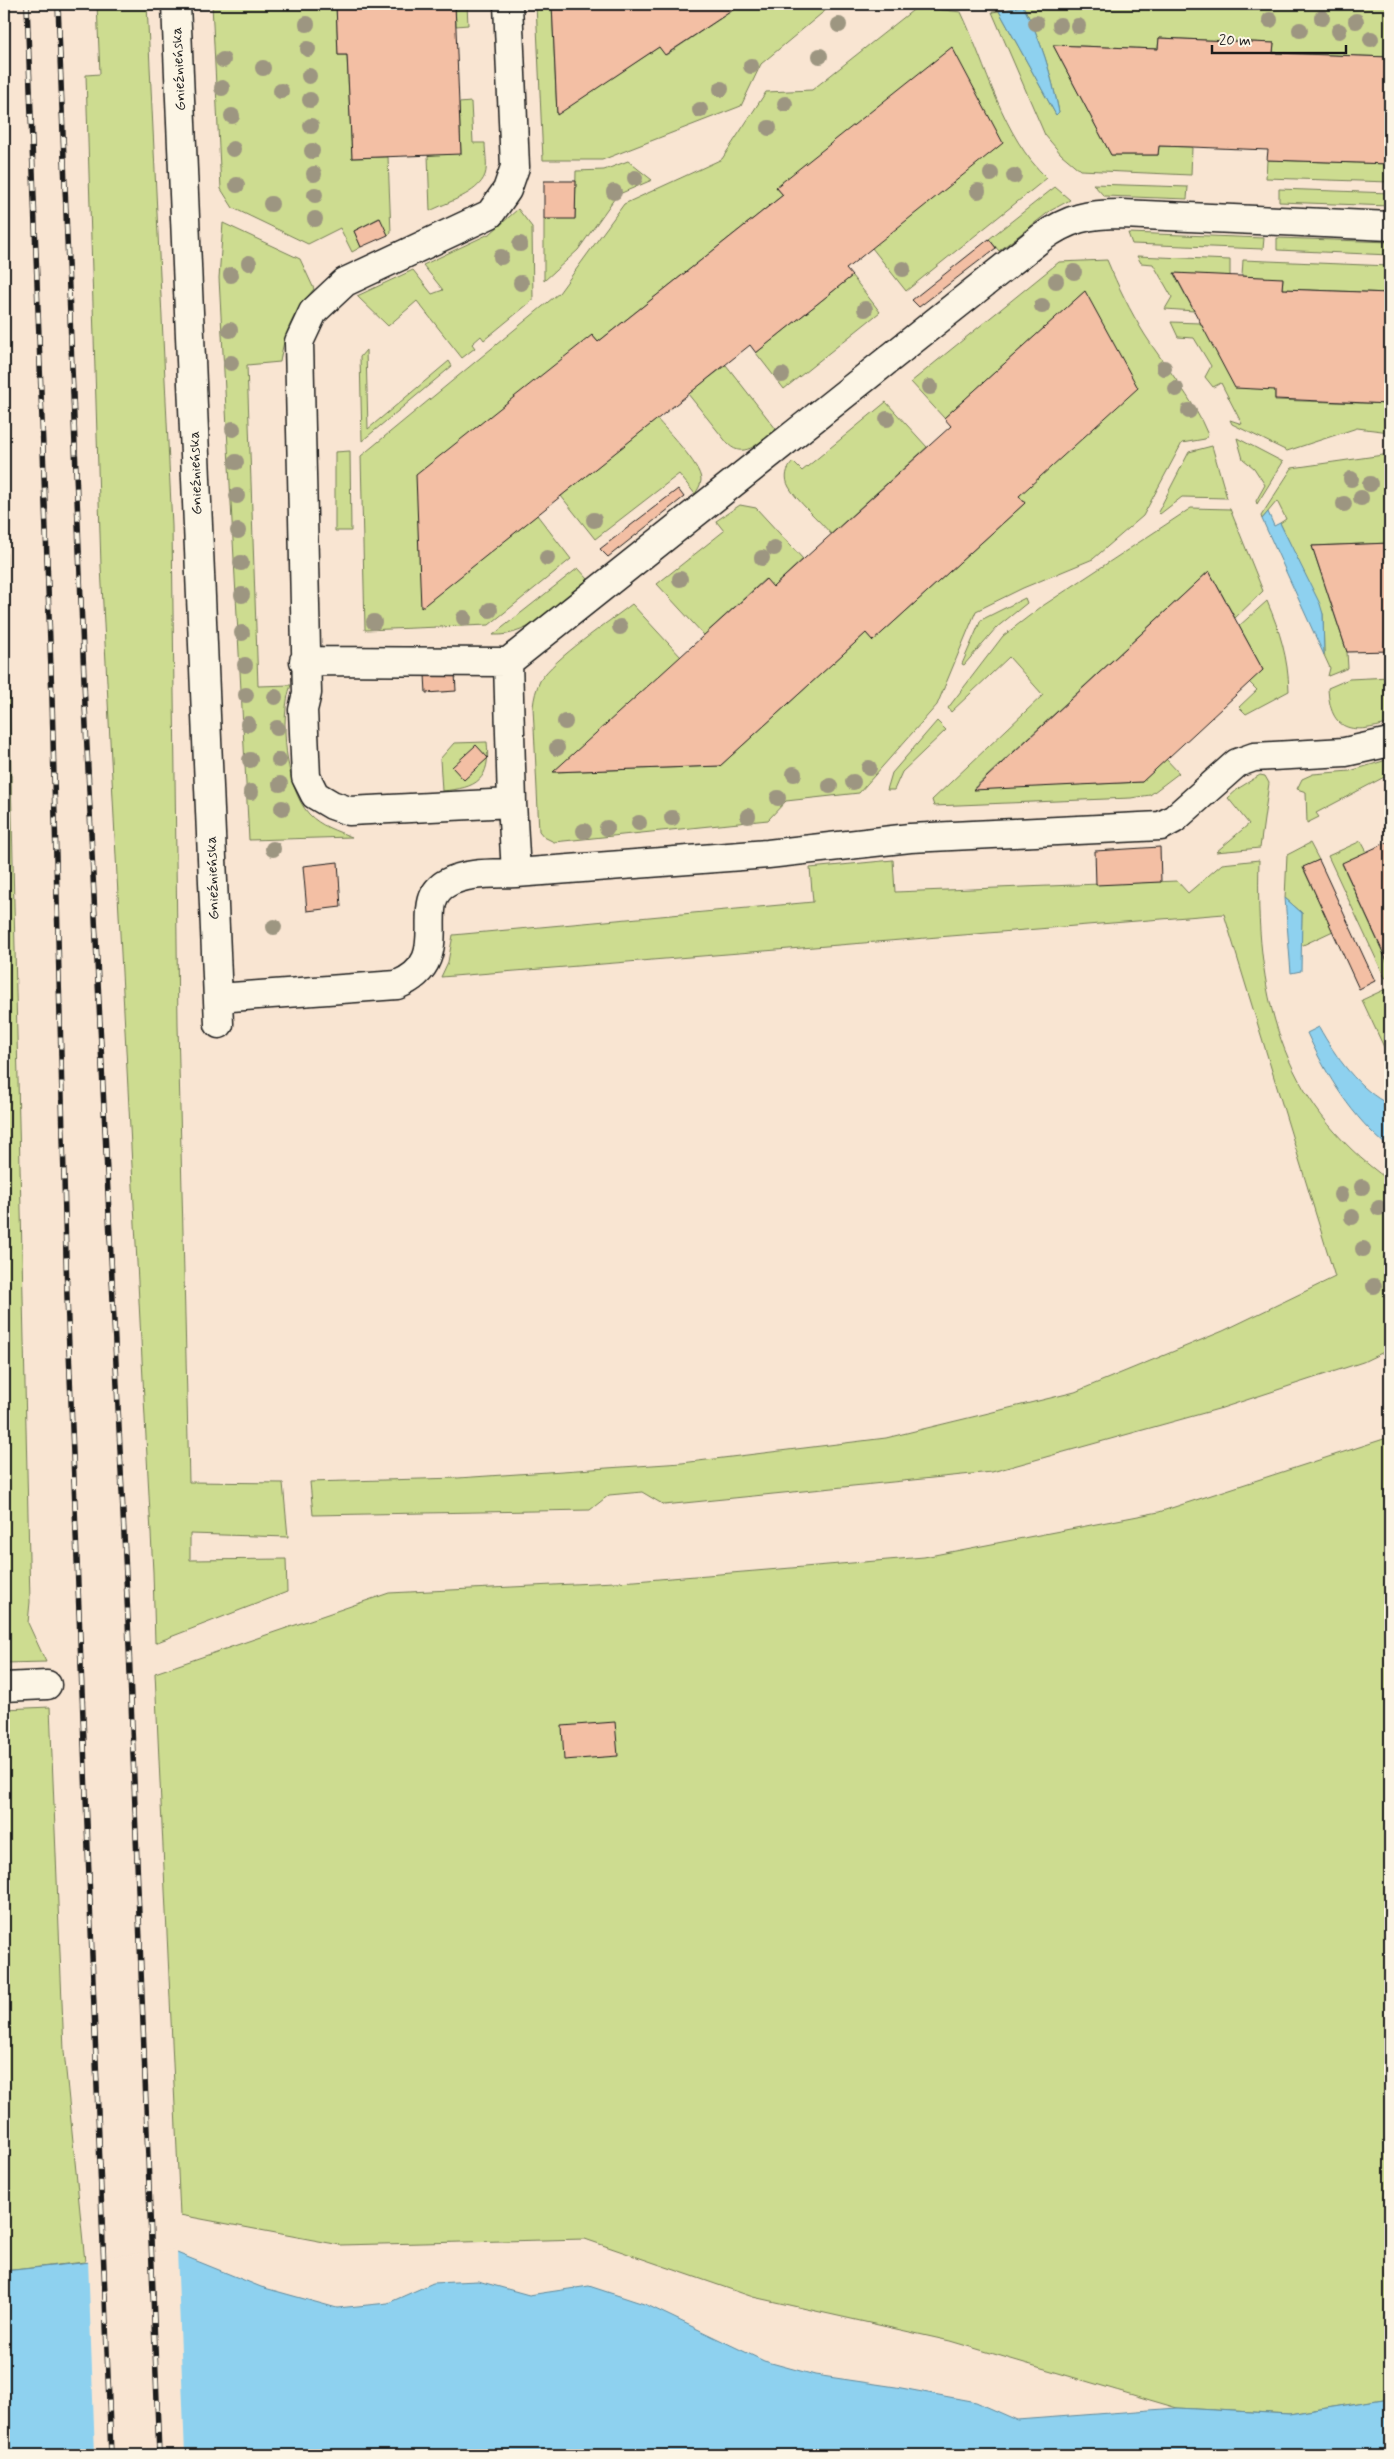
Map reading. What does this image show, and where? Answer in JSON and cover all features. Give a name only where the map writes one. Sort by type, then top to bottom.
[{"type":"street","name":"Gnieźnieńska","points":[[176,4],[218,1011],[388,986],[412,979],[429,956],[431,943],[430,912],[432,900],[438,889],[461,877],[516,873]]},
{"type":"street","points":[[508,4],[515,167],[507,190],[490,214],[344,282],[313,312],[299,342],[304,661],[307,693],[303,710],[306,777],[315,795],[349,811],[512,803]]},
{"type":"street","points":[[304,661],[508,662],[1060,225],[1079,218],[1100,214],[1122,214],[1390,226]]},
{"type":"street","points":[[508,662],[516,873],[768,854],[910,838],[1161,826],[1174,819],[1228,769],[1245,760],[1265,755],[1345,752],[1390,742]]},
{"type":"street","points":[[4,1687],[47,1685]]},
{"type":"green space","points":[[97,4],[147,4],[172,526],[178,1025],[189,1482],[283,1483],[288,1537],[190,1534],[190,1560],[286,1559],[287,1592],[155,1643],[153,1572],[101,566],[86,75],[100,74]]},
{"type":"green space","points":[[212,4],[336,4],[338,55],[347,55],[352,158],[388,157],[391,233],[388,235],[379,218],[354,231],[361,247],[352,252],[340,228],[308,244],[233,208],[221,189]]},
{"type":"green space","points":[[455,4],[467,4],[468,25],[456,26]]},
{"type":"green space","points":[[536,4],[552,4],[557,114],[659,47],[666,55],[742,4],[833,4],[761,64],[741,106],[602,160],[543,160]]},
{"type":"green space","points":[[1029,4],[1390,4],[1390,57],[1273,53],[1274,43],[1159,38],[1158,49],[1053,45],[1111,155],[1158,155],[1159,146],[1192,147],[1191,175],[1080,170],[1061,154],[1045,135],[992,12],[999,11],[1056,115],[1059,112],[1049,71],[1036,32],[1023,6]]},
{"type":"green space","points":[[917,7],[961,12],[1007,122],[1031,161],[1047,178],[906,291],[872,248],[776,187],[783,195],[598,342],[592,335],[421,607],[537,515],[571,559],[489,625],[365,630],[361,456],[559,293],[624,204],[722,159],[766,92],[812,90]]},
{"type":"green space","points":[[471,102],[473,143],[485,143],[485,175],[481,182],[469,192],[430,211],[428,155],[461,153],[459,103]]},
{"type":"green space","points":[[1267,160],[1390,164],[1390,182],[1266,178]]},
{"type":"green space","points":[[628,161],[652,180],[617,195],[578,250],[544,281],[544,219],[575,218],[576,171],[604,170]]},
{"type":"green space","points":[[1093,184],[1188,187],[1187,199],[1104,196]]},
{"type":"green space","points":[[1055,187],[1070,200],[1050,211],[999,251],[989,239]]},
{"type":"green space","points":[[1279,189],[1390,193],[1390,206],[1279,202]]},
{"type":"green space","points":[[518,209],[532,227],[533,300],[484,340],[481,336],[472,344],[475,348],[462,358],[417,301],[388,326],[357,296],[413,270],[432,294],[443,290],[423,265],[491,233]]},
{"type":"green space","points":[[223,223],[300,259],[314,289],[291,322],[284,340],[280,362],[247,365],[258,686],[291,685],[285,715],[285,733],[286,752],[294,787],[301,802],[313,818],[329,828],[352,837],[249,840],[219,278]]},
{"type":"green space","points":[[1128,233],[1264,238],[1263,249],[1132,244]]},
{"type":"green space","points":[[1277,238],[1390,242],[1390,255],[1277,250]]},
{"type":"green space","points":[[1137,256],[1230,260],[1230,276],[1174,274],[1194,311],[1165,309],[1172,297],[1153,264],[1141,263]]},
{"type":"green space","points":[[1107,260],[1124,298],[1140,326],[1195,408],[1208,435],[1205,439],[1182,443],[1143,516],[1093,559],[1023,588],[976,611],[937,705],[859,793],[786,801],[768,820],[554,842],[544,837],[539,831],[533,707],[540,681],[547,672],[569,651],[632,604],[681,657],[554,772],[720,766],[866,633],[873,641],[1025,503],[1019,496],[1085,291],[944,418],[911,382],[1059,262]]},
{"type":"green space","points":[[1243,260],[1390,266],[1390,293],[1282,289],[1283,279],[1242,276]]},
{"type":"green space","points":[[852,276],[880,312],[784,389],[756,353]]},
{"type":"green space","points":[[1171,322],[1200,323],[1205,331],[1275,390],[1275,400],[1390,404],[1390,432],[1357,428],[1287,451],[1232,424],[1230,420],[1242,424],[1221,383],[1213,387],[1205,377],[1211,366],[1194,338],[1178,337]]},
{"type":"green space","points":[[366,350],[368,429],[449,361],[452,366],[362,441],[360,357]]},
{"type":"green space","points":[[726,365],[776,429],[754,447],[741,450],[734,449],[688,394]]},
{"type":"green space","points":[[886,402],[927,447],[831,534],[792,492],[786,477],[787,471],[793,462],[802,471]]},
{"type":"green space","points":[[657,419],[696,466],[701,480],[699,487],[695,494],[679,474],[595,539],[561,496]]},
{"type":"green space","points":[[1237,438],[1283,462],[1257,504],[1256,501],[1265,485],[1254,468],[1243,459]]},
{"type":"green space","points":[[1212,446],[1227,498],[1182,497],[1160,514],[1158,512],[1189,452]]},
{"type":"green space","points":[[350,451],[351,531],[335,531],[335,452]]},
{"type":"green space","points":[[1390,454],[1390,543],[1312,546],[1347,652],[1348,668],[1328,676],[1330,668],[1324,655],[1323,614],[1280,523],[1286,519],[1277,501],[1262,519],[1261,516],[1292,468]]},
{"type":"green space","points":[[4,469],[30,1602],[28,1623],[46,1662],[4,1663]]},
{"type":"green space","points":[[740,505],[756,508],[803,559],[773,587],[765,579],[704,635],[657,584],[724,531],[716,521]]},
{"type":"green space","points":[[1191,508],[1230,509],[1263,591],[1235,618],[1209,571],[973,789],[1142,782],[1166,759],[1179,773],[1150,795],[1131,798],[934,806],[932,800],[1043,695],[1009,657],[951,712],[948,708],[1003,636],[1041,607]]},
{"type":"green space","points":[[578,568],[588,579],[545,616],[520,630],[507,634],[493,635]]},
{"type":"green space","points":[[1025,598],[1027,603],[996,628],[964,665],[962,664],[981,620]]},
{"type":"green space","points":[[1267,601],[1282,645],[1287,667],[1289,691],[1246,714],[1239,707],[1257,690],[1249,682],[1263,670],[1239,626]]},
{"type":"green space","points":[[1390,677],[1390,723],[1365,729],[1355,729],[1339,722],[1333,714],[1328,688],[1349,679]]},
{"type":"green space","points":[[937,721],[946,730],[902,772],[894,790],[887,790],[892,773]]},
{"type":"green space","points":[[487,742],[487,765],[479,780],[454,790],[442,791],[440,759],[454,743]]},
{"type":"green space","points":[[1390,759],[1390,774],[1316,813],[1319,817],[1307,823],[1306,792],[1297,789],[1302,779],[1313,774],[1350,771]]},
{"type":"green space","points":[[1260,775],[1265,776],[1269,783],[1260,848],[1216,852],[1249,824],[1228,798],[1239,788]]},
{"type":"green space","points":[[1361,841],[1367,852],[1342,864],[1390,968],[1390,975],[1385,978],[1328,856]]},
{"type":"green space","points":[[1310,843],[1319,860],[1303,868],[1333,931],[1301,946],[1302,913],[1285,898],[1287,855]]},
{"type":"green space","points":[[893,860],[895,892],[1177,881],[1188,893],[1222,864],[1259,860],[1259,908],[1262,954],[1269,998],[1281,1040],[1298,1079],[1322,1116],[1352,1150],[1390,1181],[1390,1349],[1363,1362],[1222,1408],[992,1472],[664,1505],[642,1492],[609,1495],[590,1510],[313,1515],[310,1482],[458,1478],[682,1463],[886,1438],[1075,1392],[1223,1331],[1335,1277],[1224,914],[441,977],[448,962],[453,935],[813,902],[810,868]]},
{"type":"green space","points":[[1390,987],[1390,1060],[1362,1000]]},
{"type":"green space","points":[[1390,1437],[1390,2398],[1289,2414],[1177,2408],[950,2341],[753,2297],[585,2239],[340,2245],[180,2215],[155,1673],[389,1593],[635,1581],[924,1557],[1159,1512]]},
{"type":"green space","points":[[50,1707],[64,2051],[85,2262],[4,2271],[4,1709]]},
{"type":"water","points":[[1023,6],[1036,32],[1049,71],[1059,112],[1056,115],[999,11]]},
{"type":"water","points":[[1268,512],[1274,526],[1280,523],[1320,604],[1323,614],[1324,655],[1262,519]]},
{"type":"water","points":[[1285,898],[1302,913],[1301,971],[1291,973]]},
{"type":"water","points":[[1319,1027],[1332,1049],[1358,1081],[1368,1091],[1390,1105],[1390,1148],[1352,1110],[1323,1065],[1307,1033]]},
{"type":"water","points":[[177,2253],[261,2287],[337,2308],[388,2303],[433,2283],[478,2281],[529,2295],[589,2286],[647,2305],[764,2361],[815,2375],[896,2387],[976,2402],[1017,2420],[1177,2408],[1289,2414],[1390,2398],[1390,2455],[4,2455],[4,2271]]},
{"type":"pier","points":[[177,2250],[185,2455],[95,2455],[88,2259]]},
{"type":"building","points":[[336,4],[455,4],[461,154],[352,158],[347,55],[338,55]]},
{"type":"building","points":[[552,4],[742,4],[665,55],[659,47],[557,115]]},
{"type":"building","points":[[1159,38],[1274,43],[1273,53],[1390,57],[1390,164],[1267,160],[1268,150],[1192,147],[1159,146],[1158,155],[1111,155],[1053,45],[1158,49]]},
{"type":"building","points":[[952,47],[1003,143],[846,269],[852,276],[756,353],[750,345],[421,608],[416,475],[592,335],[598,342],[783,195],[776,187]]},
{"type":"building","points":[[544,181],[576,181],[575,219],[544,219]]},
{"type":"building","points":[[380,218],[388,235],[361,247],[354,231]]},
{"type":"building","points":[[989,239],[996,248],[919,307],[912,300]]},
{"type":"building","points":[[1174,273],[1283,278],[1282,289],[1390,293],[1390,404],[1275,399],[1275,390],[1235,388]]},
{"type":"building","points":[[1085,291],[1138,388],[1019,496],[1025,503],[873,641],[866,633],[720,766],[553,772],[766,579],[773,587],[951,426],[944,418]]},
{"type":"building","points":[[678,489],[684,497],[608,557],[600,549]]},
{"type":"building","points":[[1390,543],[1390,651],[1347,652],[1312,546]]},
{"type":"building","points":[[1209,571],[1263,670],[1142,782],[973,790]]},
{"type":"building","points":[[455,673],[456,691],[426,693],[425,675]]},
{"type":"building","points":[[476,745],[488,758],[464,780],[452,767]]},
{"type":"building","points":[[1390,841],[1390,961],[1388,963],[1342,863]]},
{"type":"building","points":[[1160,847],[1161,882],[1096,885],[1095,851]]},
{"type":"building","points":[[1319,860],[1375,981],[1359,989],[1303,867]]},
{"type":"building","points":[[338,862],[341,907],[307,911],[303,866]]},
{"type":"building","points":[[615,1722],[618,1756],[564,1760],[562,1726]]},
{"type":"railway","points":[[27,4],[52,698],[67,1296],[111,2455]]},
{"type":"railway","points":[[58,4],[85,705],[128,1619],[159,2455]]}]
